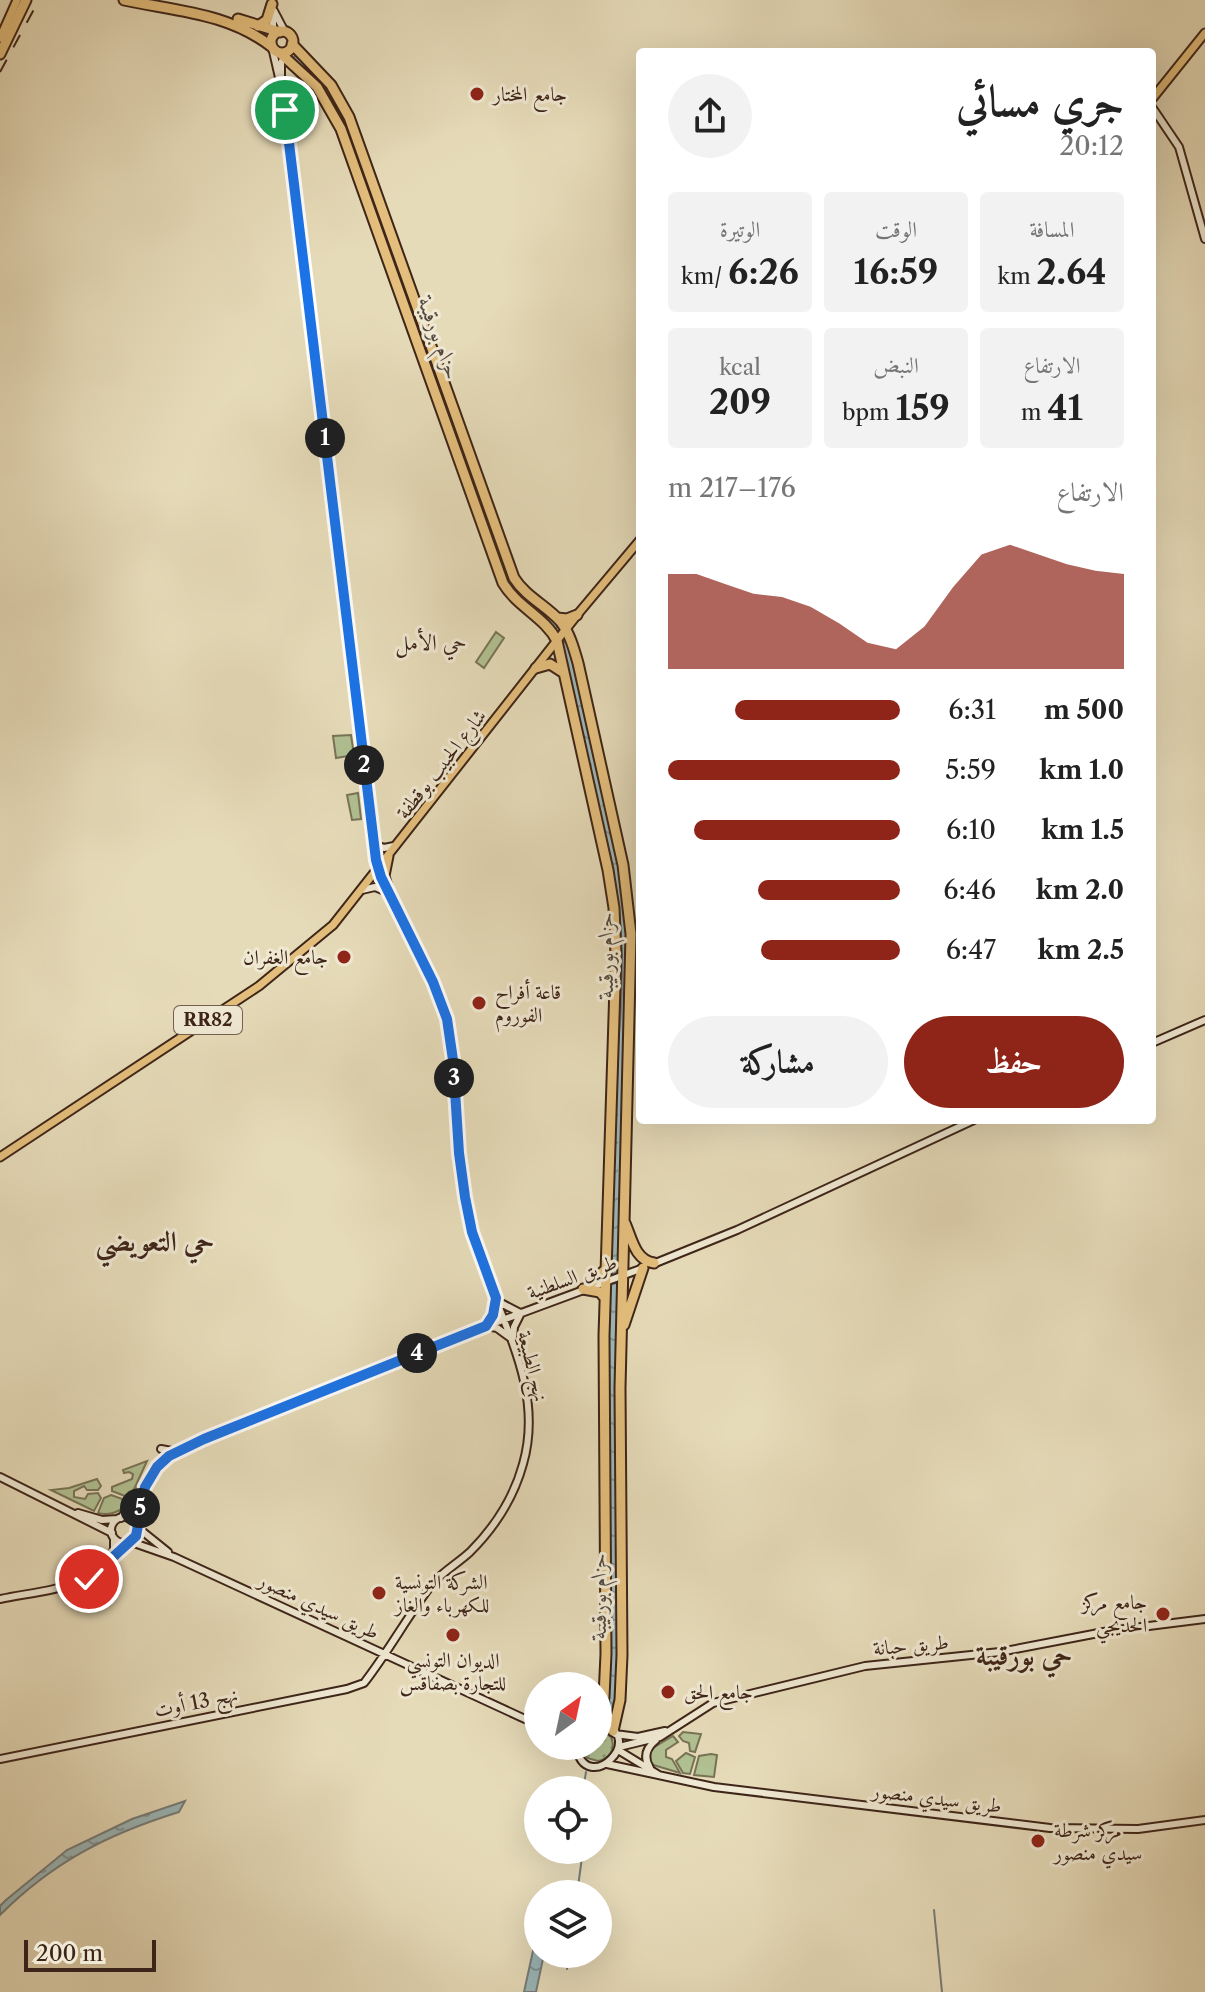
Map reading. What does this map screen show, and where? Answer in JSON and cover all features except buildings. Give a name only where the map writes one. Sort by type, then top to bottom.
[{"type":"highway","points":[[0,54],[26,0]]},
{"type":"highway","points":[[124,0],[209,16],[281,42],[296,65],[323,95],[345,140],[503,583],[515,600],[547,625],[557,641],[608,870],[615,921],[605,1281],[605,1672]]},
{"type":"highway","points":[[155,0],[229,16],[258,26],[331,85],[349,117],[514,578],[557,618],[566,630],[578,663],[629,905],[631,966],[621,1332],[622,1655],[620,1700],[614,1732]]},
{"type":"highway","points":[[258,26],[267,20],[272,5]]},
{"type":"highway","points":[[281,69],[296,65]]},
{"type":"highway","points":[[557,618],[567,619],[577,615]]},
{"type":"highway","points":[[536,668],[550,664],[564,673]]},
{"type":"highway","points":[[624,1220],[640,1257],[654,1263]]},
{"type":"highway","points":[[621,1332],[643,1268]]},
{"type":"highway","points":[[586,1288],[606,1269]]},
{"type":"highway","points":[[586,1288],[600,1292],[605,1298]]},
{"type":"main road","points":[[0,38],[17,0]]},
{"type":"main road","points":[[272,5],[281,42],[281,83]]},
{"type":"main road","points":[[272,5],[281,42],[274,66],[281,83]]},
{"type":"main road","points":[[1156,94],[1205,33]]},
{"type":"main road","name":"نهج الطبيعة","points":[[281,83],[373,844],[378,869],[433,982],[447,1019],[459,1153],[472,1232],[513,1340],[526,1384],[529,1421],[525,1456],[503,1509],[480,1541],[432,1585],[385,1655]]},
{"type":"main road","points":[[1156,112],[1179,147],[1205,239]]},
{"type":"main road","points":[[1156,123],[1168,128]]},
{"type":"main road","name":"RR82","points":[[557,641],[636,545]]},
{"type":"main road","name":"شارع الحبيب بوقطفة","points":[[0,1157],[259,986],[314,944],[362,890],[557,641]]},
{"type":"main road","points":[[373,844],[384,848],[397,844]]},
{"type":"main road","points":[[390,853],[385,876],[390,893]]},
{"type":"main road","points":[[362,890],[375,887],[390,893]]},
{"type":"main road","points":[[1156,1041],[1205,1020]]},
{"type":"main road","name":"طريق السلطنية","points":[[119,1518],[157,1467],[177,1452],[486,1326],[737,1230],[965,1124]]},
{"type":"main road","points":[[496,1299],[521,1313],[514,1327],[513,1340],[497,1328],[486,1326],[493,1315],[496,1299]]},
{"type":"main road","points":[[161,1449],[177,1452]]},
{"type":"main road","points":[[0,1477],[129,1542]]},
{"type":"main road","name":"طريق السلطنية","points":[[137,1526],[145,1487]]},
{"type":"main road","points":[[0,1599],[94,1576],[136,1536],[137,1526],[132,1520],[102,1520],[74,1512]]},
{"type":"main road","points":[[106,1564],[112,1555],[112,1525],[119,1518]]},
{"type":"main road","name":"طريق سيدي منصور","points":[[137,1526],[174,1557]]},
{"type":"main road","name":"طريق سيدي منصور","points":[[129,1542],[174,1557],[524,1719]]},
{"type":"main road","name":"طريق حبانة","points":[[618,1749],[660,1737],[713,1703],[865,1666],[1000,1652],[1109,1631],[1205,1619]]},
{"type":"main road","name":"نهج 13 أوت","points":[[0,1759],[355,1687],[364,1683],[385,1655]]},
{"type":"main road","name":"طريق حبانة","points":[[614,1732],[649,1736],[675,1727]]},
{"type":"main road","points":[[607,1764],[618,1749],[614,1732]]},
{"type":"main road","points":[[652,1771],[646,1754],[648,1747],[660,1737]]},
{"type":"main road","name":"طريق سيدي منصور","points":[[618,1749],[666,1779]]},
{"type":"main road","name":"طريق سيدي منصور","points":[[583,1760],[597,1767],[607,1764],[627,1767],[666,1779],[730,1789],[1062,1829],[1138,1829],[1205,1820]]},
{"type":"green space","points":[[496,632],[504,638],[484,668],[476,662]]},
{"type":"green space","points":[[351,735],[354,755],[336,758],[333,736]]},
{"type":"green space","points":[[358,793],[361,819],[352,820],[347,795]]},
{"type":"green space","points":[[147,1461],[130,1498],[112,1491],[112,1487],[132,1479],[133,1474],[124,1473],[123,1470]]},
{"type":"green space","points":[[97,1479],[101,1486],[98,1490],[87,1490],[84,1486],[74,1491],[74,1497],[85,1499],[88,1494],[98,1493],[101,1498],[94,1511],[51,1490],[69,1488]]},
{"type":"green space","points":[[111,1495],[128,1501],[115,1512],[98,1513],[104,1498]]},
{"type":"green space","points":[[683,1732],[701,1734],[695,1752],[690,1751],[689,1743],[679,1736]]},
{"type":"green space","points":[[673,1736],[678,1742],[666,1750],[666,1757],[672,1759],[680,1773],[650,1764],[651,1749]]},
{"type":"green space","points":[[686,1753],[695,1757],[690,1774],[683,1773],[676,1761]]},
{"type":"green space","points":[[717,1755],[714,1777],[694,1775],[699,1756]]},
{"type":"water","points":[[298,53],[339,101],[509,572],[559,625],[555,630],[505,582],[344,130],[319,86],[293,58]]},
{"type":"water","points":[[566,640],[573,656],[625,894],[627,943],[618,1272],[610,1275],[615,1068],[622,984],[620,920],[562,645]]},
{"type":"water","points":[[617,1282],[618,1688],[612,1719],[610,1672],[608,1285]]},
{"type":"water","points":[[185,1801],[179,1812],[105,1840],[61,1865],[0,1915],[0,1906],[6,1900],[67,1850],[132,1819]]},
{"type":"water","points":[[529,1968],[541,1968],[536,1992],[524,1992]]},
{"type":"waterway","name":"حزام بورقيبة","points":[[585,1776],[586,1772]]},
{"type":"waterway","name":"حزام بورقيبة","points":[[579,1880],[581,1864]]},
{"type":"waterway","points":[[934,1910],[942,1992]]},
{"type":"railway","points":[[0,72],[39,0]]},
{"type":"place","name":"جامع المختار","points":[[477,94]]},
{"type":"place","name":"جامع الغفران","points":[[344,957]]},
{"type":"place","name":"قاعة أفراح الفوروم","points":[[479,1003]]},
{"type":"place","name":"الشركة التونسية للكهرباء والغاز","points":[[379,1593]]},
{"type":"place","name":"جامع مركز الحديجي","points":[[1163,1614]]},
{"type":"place","name":"الديوان التونسي للتجارة بصفاقس","points":[[453,1635]]},
{"type":"place","name":"جامع الحق","points":[[668,1692]]},
{"type":"place","name":"مركز شرطة سيدي منصور","points":[[1038,1841]]},
{"type":"district","name":"حي الأمل","points":[[431,642]]},
{"type":"district","name":"حي التعويضي","points":[[155,1241]]},
{"type":"district","name":"حي بورقيبة","points":[[1024,1655]]},
{"type":"route","points":[[89,1579],[136,1536],[145,1487],[157,1467],[169,1456],[204,1439],[486,1326],[493,1315],[496,1298],[472,1232],[462,1181],[447,1019],[439,994],[381,877],[376,860],[285,110]]}]
